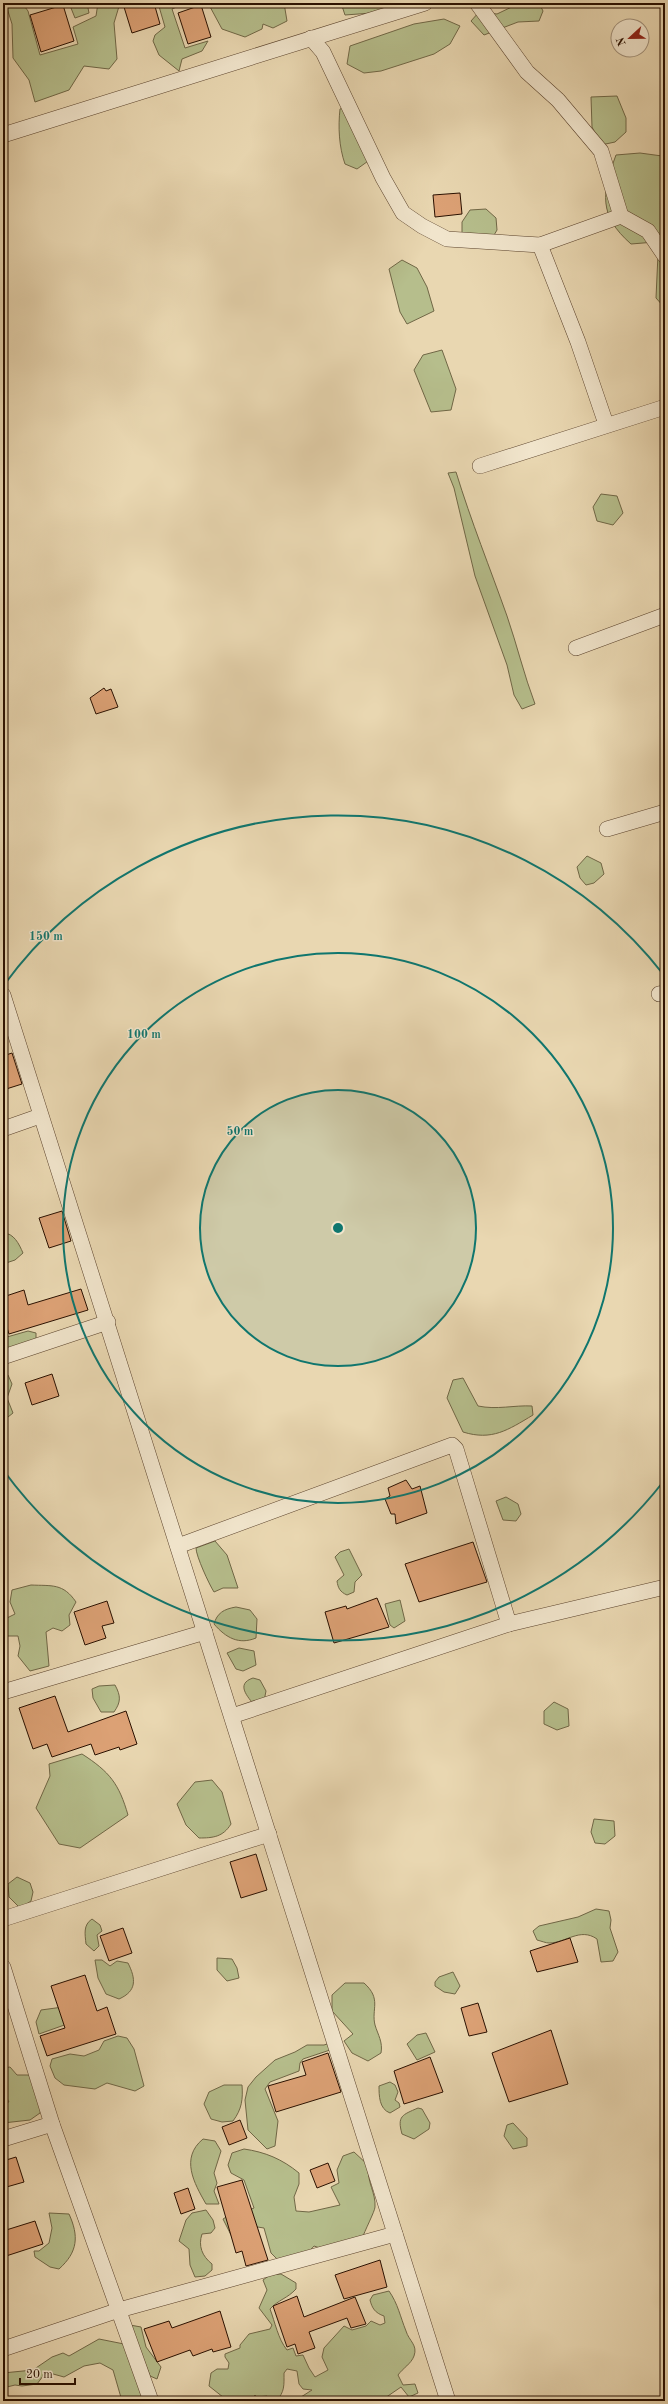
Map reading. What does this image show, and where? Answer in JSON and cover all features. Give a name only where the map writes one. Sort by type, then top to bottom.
[{"type":"street","points":[[3,135],[425,3]]},
{"type":"street","points":[[477,3],[527,72],[558,100],[601,151],[621,216],[648,231],[665,256]]},
{"type":"street","points":[[311,38],[323,52],[383,178],[403,213],[422,226],[447,239],[540,245],[621,216]]},
{"type":"street","points":[[540,245],[578,342],[606,424]]},
{"type":"street","points":[[480,466],[606,424],[665,407]]},
{"type":"street","points":[[576,648],[665,615]]},
{"type":"street","points":[[607,829],[665,812]]},
{"type":"street","points":[[3,995],[40,1116],[108,1322],[448,2401]]},
{"type":"street","points":[[3,1128],[40,1116]]},
{"type":"street","points":[[3,1357],[108,1322]]},
{"type":"street","points":[[178,1546],[452,1445],[456,1449],[509,1624]]},
{"type":"street","points":[[232,1716],[509,1624],[665,1587]]},
{"type":"street","points":[[3,1692],[205,1632]]},
{"type":"street","points":[[3,1919],[269,1834]]},
{"type":"street","points":[[3,1966],[52,2124],[151,2401]]},
{"type":"street","points":[[3,2139],[52,2124]]},
{"type":"street","points":[[3,2349],[119,2310],[395,2234]]},
{"type":"green space","points":[[22,3],[28,11],[40,55],[78,44],[73,27],[96,16],[98,3],[120,3],[114,23],[117,59],[109,69],[84,66],[69,90],[35,102],[29,80],[13,58],[12,24],[7,8]]},
{"type":"green space","points":[[69,3],[87,3],[89,13],[75,18]]},
{"type":"green space","points":[[158,3],[180,3],[181,5],[172,9],[185,48],[208,41],[202,51],[182,59],[179,71],[159,55],[153,41],[155,35],[165,27]]},
{"type":"green space","points":[[208,3],[284,3],[287,21],[273,28],[263,24],[262,29],[245,37],[222,29]]},
{"type":"green space","points":[[341,3],[386,3],[385,12],[345,15]]},
{"type":"green space","points":[[520,3],[539,3],[543,11],[539,21],[518,22],[484,35],[471,21],[479,12],[497,14]]},
{"type":"green space","points":[[444,19],[460,26],[450,44],[434,54],[381,71],[364,73],[347,64],[350,46],[414,24]]},
{"type":"green space","points":[[617,96],[626,118],[626,132],[615,142],[601,145],[592,127],[591,97]]},
{"type":"green space","points":[[355,102],[371,159],[357,169],[345,164],[341,151],[339,130],[340,109]]},
{"type":"green space","points":[[640,153],[662,156],[665,161],[665,308],[656,298],[658,254],[655,242],[631,244],[613,223],[608,213],[606,203],[608,181],[616,155]]},
{"type":"green space","points":[[486,209],[496,218],[497,230],[490,242],[462,238],[462,222],[470,210]]},
{"type":"green space","points":[[402,260],[417,268],[427,287],[434,311],[407,324],[400,312],[389,269]]},
{"type":"green space","points":[[442,350],[456,389],[451,410],[431,412],[414,370],[423,355]]},
{"type":"green space","points":[[456,472],[507,616],[535,704],[522,709],[514,695],[507,665],[475,576],[454,488],[448,473]]},
{"type":"green space","points":[[601,494],[617,496],[623,513],[613,525],[597,521],[593,507]]},
{"type":"green space","points":[[587,856],[601,863],[604,874],[594,883],[586,885],[580,878],[577,867]]},
{"type":"green space","points":[[3,1233],[7,1233],[13,1237],[23,1253],[15,1260],[3,1264]]},
{"type":"green space","points":[[28,1331],[36,1333],[36,1340],[3,1350],[3,1332],[7,1337]]},
{"type":"green space","points":[[3,1374],[8,1375],[12,1384],[7,1398],[13,1413],[3,1421]]},
{"type":"green space","points":[[463,1378],[478,1406],[492,1408],[532,1406],[533,1415],[508,1429],[491,1435],[463,1432],[447,1398],[453,1380]]},
{"type":"green space","points":[[506,1497],[518,1504],[521,1514],[516,1521],[503,1520],[496,1501]]},
{"type":"green space","points":[[215,1541],[227,1555],[238,1588],[223,1588],[214,1592],[209,1583],[200,1563],[196,1548]]},
{"type":"green space","points":[[349,1549],[362,1575],[355,1582],[354,1592],[347,1595],[340,1590],[338,1586],[337,1581],[344,1575],[335,1557],[340,1552]]},
{"type":"green space","points":[[31,1585],[51,1586],[62,1589],[66,1591],[76,1602],[69,1615],[70,1625],[62,1631],[53,1628],[46,1632],[49,1666],[30,1671],[18,1656],[20,1646],[18,1636],[7,1636],[3,1630],[3,1620],[15,1614],[10,1602],[12,1590]]},
{"type":"green space","points":[[400,1600],[405,1621],[394,1628],[390,1625],[385,1604]]},
{"type":"green space","points":[[236,1607],[250,1610],[257,1619],[256,1638],[244,1641],[233,1639],[223,1633],[214,1624],[219,1614]]},
{"type":"green space","points":[[239,1648],[254,1651],[256,1665],[243,1671],[236,1669],[227,1653]]},
{"type":"green space","points":[[253,1678],[260,1680],[266,1691],[264,1701],[255,1706],[247,1695],[244,1687],[248,1681]]},
{"type":"green space","points":[[115,1685],[118,1692],[119,1702],[114,1712],[101,1712],[93,1698],[92,1689],[99,1686]]},
{"type":"green space","points":[[554,1702],[568,1709],[569,1726],[557,1730],[544,1724],[544,1711]]},
{"type":"green space","points":[[82,1754],[100,1767],[112,1780],[121,1795],[128,1815],[80,1848],[59,1844],[36,1808],[50,1776],[49,1764]]},
{"type":"green space","points":[[212,1780],[222,1792],[231,1824],[225,1832],[217,1836],[199,1838],[186,1825],[177,1804],[195,1782]]},
{"type":"green space","points":[[594,1819],[614,1821],[615,1836],[605,1844],[595,1843],[591,1832]]},
{"type":"green space","points":[[17,1877],[30,1883],[33,1892],[31,1901],[20,1908],[9,1897],[8,1884]]},
{"type":"green space","points":[[596,1909],[609,1911],[611,1920],[610,1928],[618,1952],[613,1961],[601,1962],[597,1939],[591,1936],[579,1935],[548,1943],[537,1940],[533,1931],[539,1926],[578,1917]]},
{"type":"green space","points":[[92,1919],[100,1925],[102,1931],[97,1935],[99,1946],[94,1951],[86,1944],[85,1937],[87,1924]]},
{"type":"green space","points":[[217,1958],[232,1959],[237,1968],[239,1978],[227,1981],[217,1970]]},
{"type":"green space","points":[[95,1960],[102,1960],[110,1966],[117,1961],[128,1963],[131,1969],[133,1984],[132,1988],[125,1996],[119,1999],[106,1994],[98,1978]]},
{"type":"green space","points":[[453,1972],[460,1986],[455,1994],[444,1992],[435,1986],[435,1982],[439,1977]]},
{"type":"green space","points":[[345,1983],[364,1983],[373,1994],[375,2004],[374,2019],[381,2042],[381,2053],[368,2061],[352,2053],[344,2041],[353,2034],[332,2011],[332,1995]]},
{"type":"green space","points":[[63,2007],[70,2023],[39,2034],[36,2022],[41,2010]]},
{"type":"green space","points":[[426,2033],[435,2052],[417,2060],[407,2044],[417,2035]]},
{"type":"green space","points":[[118,2036],[127,2038],[134,2049],[144,2086],[135,2091],[107,2083],[95,2089],[64,2085],[55,2078],[50,2066],[52,2059],[70,2054],[84,2056],[99,2050],[104,2041]]},
{"type":"green space","points":[[333,2042],[336,2048],[303,2059],[300,2063],[299,2071],[270,2082],[265,2089],[278,2121],[275,2146],[267,2149],[248,2130],[245,2100],[248,2087],[256,2077],[275,2060],[295,2052],[307,2045],[324,2045]]},
{"type":"green space","points":[[10,2067],[17,2075],[31,2075],[44,2097],[40,2113],[30,2120],[3,2123],[3,2103],[9,2102],[3,2091],[3,2068]]},
{"type":"green space","points":[[390,2082],[395,2085],[398,2092],[395,2100],[399,2103],[400,2107],[390,2113],[386,2111],[382,2105],[379,2086]]},
{"type":"green space","points":[[224,2085],[242,2085],[241,2104],[233,2121],[222,2122],[211,2119],[204,2104],[209,2092]]},
{"type":"green space","points":[[418,2108],[422,2109],[430,2123],[429,2129],[414,2139],[402,2134],[400,2123],[402,2117],[408,2112]]},
{"type":"green space","points":[[513,2123],[527,2138],[527,2146],[513,2149],[504,2136],[507,2125]]},
{"type":"green space","points":[[203,2139],[215,2141],[221,2151],[214,2173],[217,2183],[214,2191],[219,2204],[206,2204],[197,2188],[191,2171],[192,2154],[196,2146]]},
{"type":"green space","points":[[244,2149],[273,2157],[299,2173],[299,2184],[294,2197],[296,2211],[309,2212],[340,2205],[331,2187],[339,2183],[337,2170],[343,2156],[354,2152],[368,2165],[369,2177],[375,2202],[375,2209],[362,2239],[332,2252],[314,2246],[304,2257],[277,2259],[271,2253],[264,2228],[251,2226],[232,2237],[223,2219],[254,2208],[244,2180],[231,2173],[228,2165],[232,2153]]},
{"type":"green space","points":[[206,2210],[213,2220],[215,2228],[211,2233],[202,2234],[200,2243],[203,2254],[212,2264],[212,2270],[205,2276],[195,2277],[190,2265],[189,2249],[179,2241],[186,2220],[192,2213]]},
{"type":"green space","points":[[49,2213],[69,2214],[74,2229],[75,2243],[73,2250],[65,2263],[59,2269],[50,2267],[35,2257],[34,2251],[39,2251],[49,2243],[52,2228]]},
{"type":"green space","points":[[281,2274],[296,2283],[296,2289],[270,2309],[284,2346],[287,2350],[293,2348],[296,2356],[303,2355],[315,2377],[328,2370],[322,2357],[324,2348],[344,2326],[352,2330],[366,2326],[371,2321],[380,2325],[385,2323],[384,2316],[374,2310],[370,2300],[373,2295],[389,2291],[397,2305],[407,2334],[415,2349],[413,2359],[398,2375],[403,2385],[415,2384],[418,2393],[409,2397],[401,2387],[385,2398],[385,2401],[300,2401],[301,2397],[312,2390],[303,2389],[299,2384],[297,2371],[287,2369],[284,2373],[284,2385],[282,2391],[276,2401],[267,2401],[267,2396],[257,2397],[255,2395],[249,2401],[228,2401],[209,2386],[211,2373],[217,2369],[228,2369],[229,2363],[225,2357],[225,2354],[240,2348],[240,2345],[249,2334],[270,2329],[272,2325],[259,2308],[267,2290],[263,2280],[270,2275]]},
{"type":"green space","points":[[130,2325],[141,2327],[146,2347],[161,2367],[157,2379],[150,2376]]},
{"type":"green space","points":[[99,2339],[124,2344],[146,2401],[122,2401],[113,2370],[100,2363],[84,2366],[64,2377],[46,2372],[37,2384],[22,2386],[15,2385],[3,2388],[3,2373],[33,2370],[52,2357],[63,2353],[69,2356]]},
{"type":"building","points":[[138,3],[154,3],[160,24],[132,33],[124,7]]},
{"type":"building","points":[[63,5],[74,41],[41,52],[30,15]]},
{"type":"building","points":[[201,5],[211,37],[188,44],[178,13]]},
{"type":"building","points":[[460,193],[462,214],[435,217],[433,195]]},
{"type":"building","points":[[104,688],[106,691],[111,689],[118,707],[96,714],[90,698]]},
{"type":"building","points":[[12,1053],[22,1084],[3,1090],[3,1056]]},
{"type":"building","points":[[62,1211],[71,1241],[49,1248],[39,1218]]},
{"type":"building","points":[[81,1289],[88,1310],[9,1334],[3,1315],[3,1297],[24,1290],[28,1305]]},
{"type":"building","points":[[52,1374],[59,1396],[32,1405],[25,1383]]},
{"type":"building","points":[[406,1480],[412,1489],[420,1486],[427,1513],[396,1524],[395,1514],[391,1514],[385,1499],[390,1496],[388,1488]]},
{"type":"building","points":[[473,1542],[487,1582],[419,1602],[405,1564]]},
{"type":"building","points":[[377,1598],[389,1627],[334,1643],[325,1612],[346,1606],[347,1609]]},
{"type":"building","points":[[107,1601],[114,1623],[102,1626],[106,1638],[85,1645],[74,1612]]},
{"type":"building","points":[[55,1696],[68,1732],[126,1711],[137,1744],[120,1750],[119,1747],[95,1755],[91,1744],[52,1757],[47,1744],[33,1749],[19,1708]]},
{"type":"building","points":[[256,1854],[267,1890],[241,1898],[230,1862]]},
{"type":"building","points":[[123,1928],[132,1953],[109,1961],[100,1936]]},
{"type":"building","points":[[570,1938],[578,1962],[537,1972],[530,1951]]},
{"type":"building","points":[[85,1975],[97,2011],[107,2007],[116,2034],[47,2056],[40,2036],[65,2028],[51,1986]]},
{"type":"building","points":[[478,2003],[487,2032],[469,2036],[461,2008]]},
{"type":"building","points":[[551,2030],[568,2084],[509,2102],[492,2053]]},
{"type":"building","points":[[328,2053],[341,2092],[276,2112],[268,2086],[306,2075],[302,2062]]},
{"type":"building","points":[[430,2057],[443,2092],[404,2104],[394,2071]]},
{"type":"building","points":[[240,2120],[247,2138],[229,2145],[222,2127]]},
{"type":"building","points":[[16,2157],[24,2182],[3,2188],[3,2161]]},
{"type":"building","points":[[328,2163],[335,2181],[317,2188],[310,2170]]},
{"type":"building","points":[[242,2180],[268,2260],[246,2266],[242,2251],[236,2253],[217,2187]]},
{"type":"building","points":[[188,2188],[195,2209],[181,2214],[174,2193]]},
{"type":"building","points":[[35,2221],[43,2244],[3,2257],[3,2231]]},
{"type":"building","points":[[380,2260],[387,2287],[344,2299],[335,2275]]},
{"type":"building","points":[[297,2296],[304,2317],[355,2297],[366,2324],[351,2328],[347,2318],[309,2332],[315,2348],[298,2354],[295,2344],[287,2347],[273,2306]]},
{"type":"building","points":[[220,2311],[231,2347],[213,2352],[212,2349],[193,2356],[190,2350],[157,2362],[144,2329],[169,2321],[172,2328]]}]
